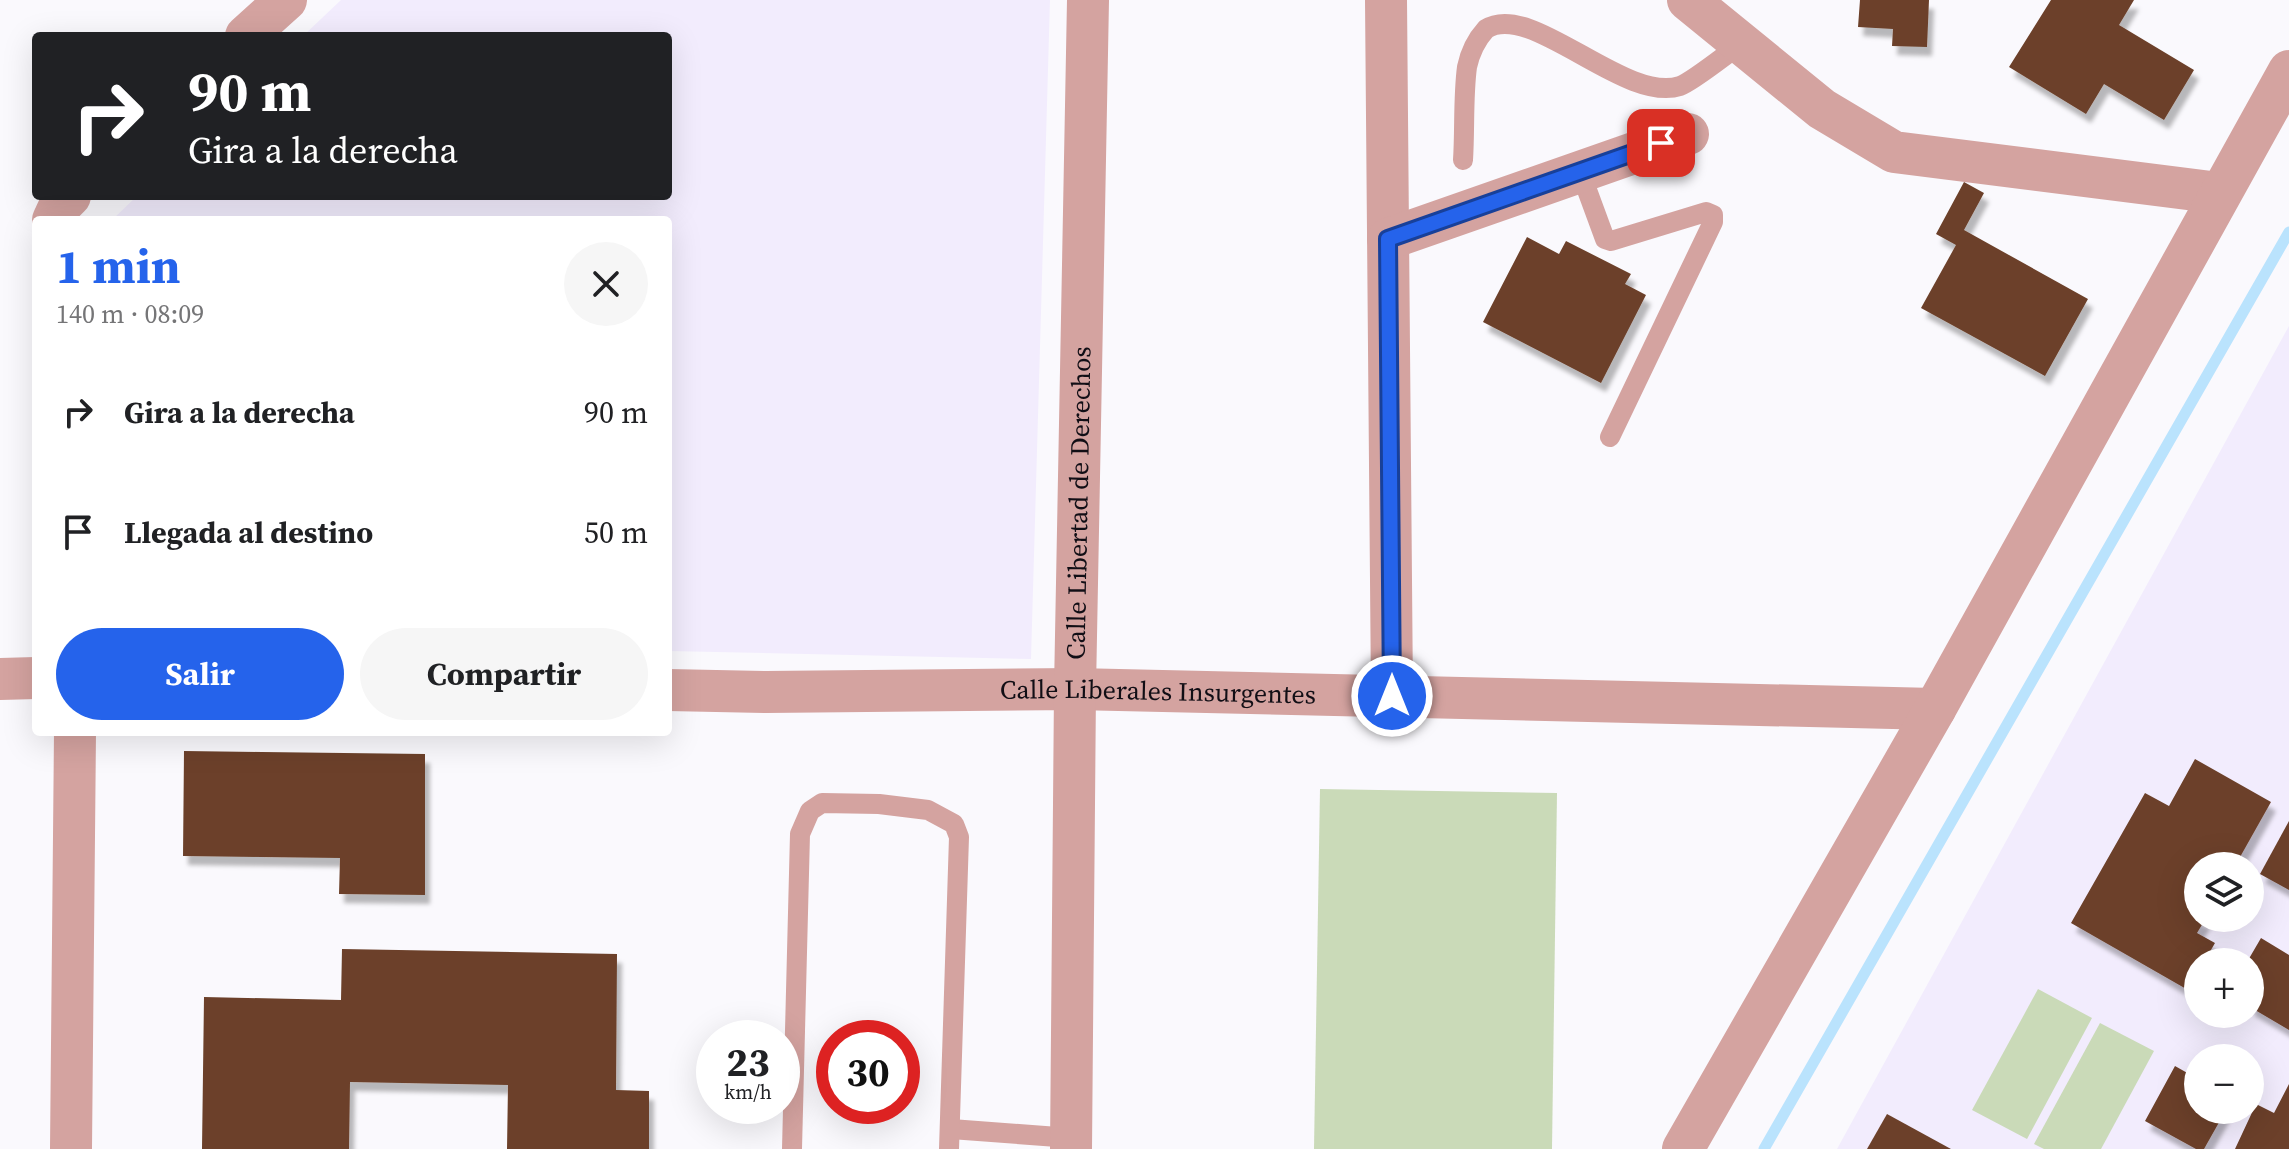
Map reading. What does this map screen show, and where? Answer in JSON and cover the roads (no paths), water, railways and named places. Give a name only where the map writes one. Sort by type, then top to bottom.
[{"type":"street","points":[[250,32],[286,0]]},
{"type":"street","name":"Calle Libertad de Derechos","points":[[1071,1143],[1075,689],[1088,0]]},
{"type":"street","points":[[1386,0],[1392,696]]},
{"type":"street","points":[[1688,0],[1822,109],[1894,152],[2219,193]]},
{"type":"street","points":[[1683,1149],[1935,709],[2289,71]]},
{"type":"street","points":[[1388,239],[1688,134]]},
{"type":"street","points":[[0,679],[32,678]]},
{"type":"street","name":"Calle Liberales Insurgentes","points":[[672,690],[1075,689],[1935,709]]},
{"type":"street","points":[[71,1149],[75,736]]},
{"type":"lane","points":[[1463,160],[1467,66],[1477,40],[1493,22],[1517,17],[1540,24],[1633,78],[1655,87],[1680,86],[1741,44]]},
{"type":"lane","points":[[1580,171],[1605,239],[1611,241],[1706,212],[1713,215],[1713,222],[1610,437]]},
{"type":"lane","points":[[792,1149],[800,834],[810,811],[822,803],[879,804],[928,810],[954,824],[959,837],[950,1139],[1071,1143]]},
{"type":"waterway","points":[[1764,1149],[2289,232]]}]
